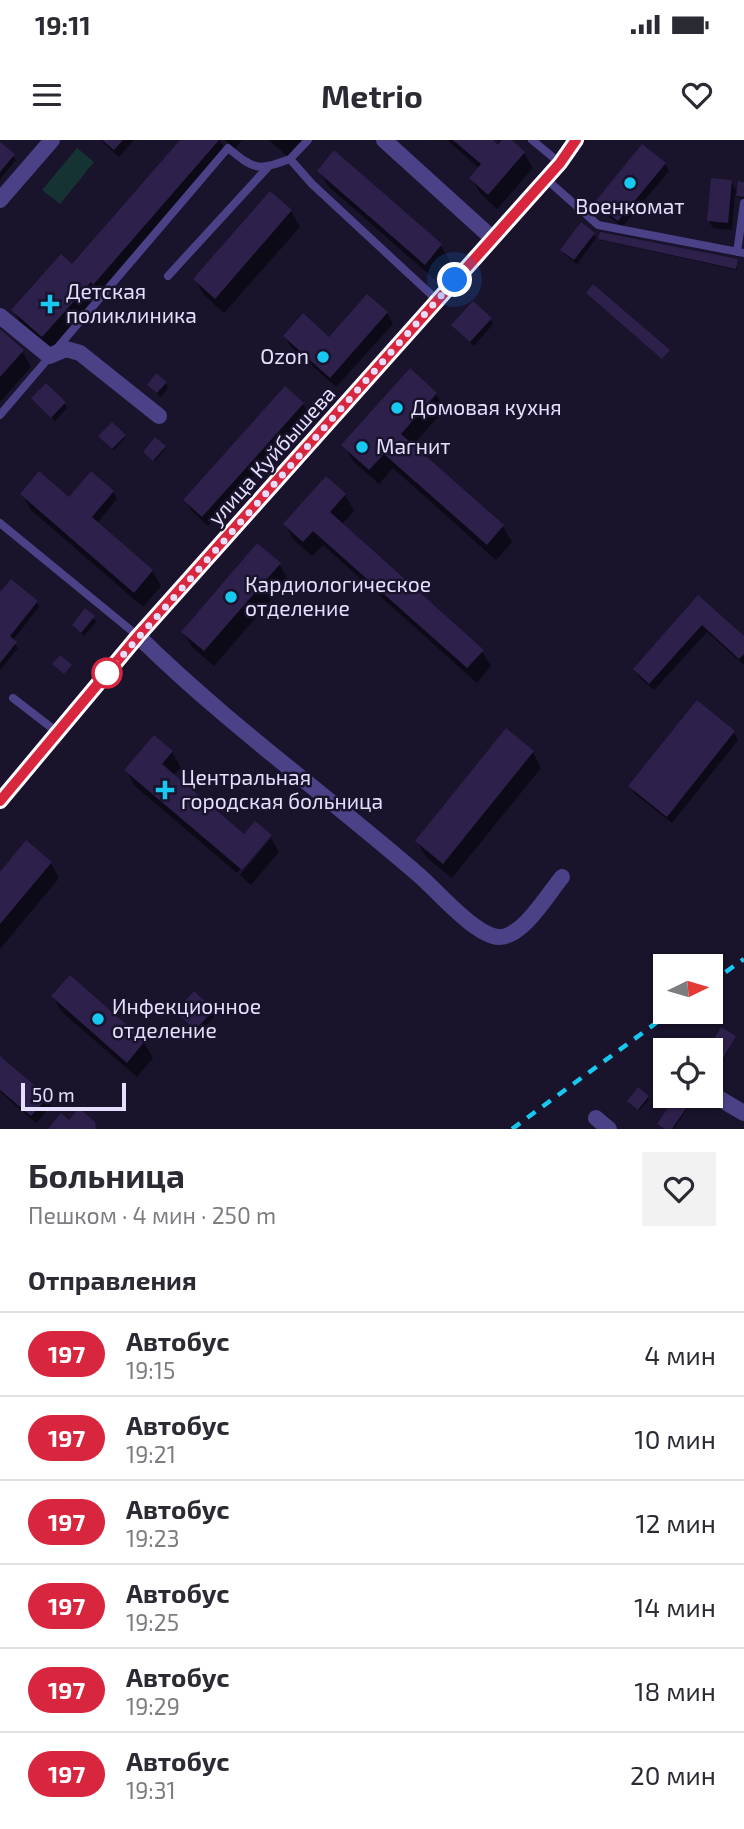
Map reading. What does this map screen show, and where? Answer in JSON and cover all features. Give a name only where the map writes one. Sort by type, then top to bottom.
[{"type":"street","points":[[0,200],[52,140]]},
{"type":"street","points":[[384,140],[492,239]]},
{"type":"street","name":"улица Куйбышева","points":[[0,801],[138,636],[560,163],[576,140]]},
{"type":"street","points":[[0,316],[49,356],[66,349],[80,353],[159,416]]},
{"type":"street","points":[[138,636],[175,673],[485,934],[502,937],[520,930],[562,877]]},
{"type":"street","points":[[723,1101],[744,1113]]},
{"type":"street","points":[[596,1118],[609,1129]]},
{"type":"lane","points":[[0,415],[228,148],[250,166],[268,167],[290,159],[308,140]]},
{"type":"lane","points":[[532,140],[560,163]]},
{"type":"lane","points":[[290,159],[313,184],[437,300]]},
{"type":"lane","points":[[168,276],[268,167]]},
{"type":"lane","points":[[545,178],[598,225],[740,252],[744,203]]},
{"type":"lane","points":[[0,523],[138,636]]},
{"type":"lane","points":[[13,698],[57,732]]},
{"type":"green space","points":[[77,148],[94,162],[60,204],[42,190]]},
{"type":"building","points":[[102,140],[123,140],[114,150]]},
{"type":"building","points":[[180,140],[219,140],[93,285],[91,282],[42,337],[11,310],[61,254],[72,264]]},
{"type":"building","points":[[453,140],[493,140],[498,145],[502,140],[512,140],[525,152],[488,195],[469,178],[481,164]]},
{"type":"building","points":[[0,142],[15,154],[0,172]]},
{"type":"building","name":"Военкомат","points":[[642,144],[666,163],[618,221],[594,203]]},
{"type":"building","points":[[334,150],[442,244],[425,265],[317,171]]},
{"type":"building","points":[[711,178],[732,180],[728,223],[707,221]]},
{"type":"building","points":[[738,181],[744,182],[744,197],[736,196]]},
{"type":"building","points":[[270,191],[292,210],[215,299],[193,279]]},
{"type":"building","points":[[581,222],[595,233],[574,260],[560,250]]},
{"type":"building","points":[[600,232],[738,259],[736,269],[598,239]]},
{"type":"building","points":[[593,284],[670,350],[662,359],[586,293]]},
{"type":"building","points":[[367,294],[388,312],[330,378],[283,336],[303,313],[329,337]]},
{"type":"building","points":[[473,301],[492,318],[470,342],[451,325]]},
{"type":"building","points":[[0,329],[24,350],[0,377]]},
{"type":"building","points":[[410,368],[437,393],[401,434],[504,525],[487,545],[384,454],[369,470],[341,445]]},
{"type":"building","points":[[156,373],[167,382],[157,393],[147,385]]},
{"type":"building","points":[[46,383],[66,402],[51,418],[31,398]]},
{"type":"building","points":[[285,386],[304,403],[202,517],[183,500]]},
{"type":"building","points":[[112,422],[126,435],[112,449],[98,436]]},
{"type":"building","points":[[155,437],[166,446],[153,461],[143,452]]},
{"type":"building","points":[[39,471],[69,497],[91,471],[114,491],[92,517],[153,570],[134,593],[20,494]]},
{"type":"building","points":[[326,476],[346,494],[330,512],[484,650],[467,668],[313,531],[303,542],[283,524]]},
{"type":"building","name":"Кардиологическое отделение","points":[[257,543],[281,563],[204,651],[181,632]]},
{"type":"building","points":[[11,579],[38,601],[10,636],[17,642],[0,663],[0,592]]},
{"type":"building","points":[[698,595],[744,636],[744,654],[739,659],[702,625],[649,684],[633,669]]},
{"type":"building","points":[[85,608],[95,616],[81,633],[72,625]]},
{"type":"building","points":[[60,655],[72,665],[64,674],[52,664]]},
{"type":"building","points":[[697,700],[735,731],[667,817],[628,786]]},
{"type":"building","points":[[506,728],[534,751],[443,864],[415,841]]},
{"type":"building","points":[[154,735],[173,751],[162,764],[244,834],[255,821],[272,835],[242,870],[124,770]]},
{"type":"building","points":[[26,840],[52,862],[0,924],[0,872]]},
{"type":"building","name":"Инфекционное отделение","points":[[70,975],[145,1041],[127,1063],[51,996]]},
{"type":"building","points":[[194,991],[214,1010],[195,1030],[175,1011]]},
{"type":"building","points":[[721,1027],[736,1036],[723,1059],[723,1038],[715,1038]]},
{"type":"building","points":[[0,1056],[48,1097],[31,1116],[0,1090]]},
{"type":"building","points":[[638,1087],[649,1096],[638,1110],[627,1101]]},
{"type":"building","points":[[79,1108],[95,1122],[96,1129],[48,1129],[61,1113],[69,1120]]},
{"type":"building","points":[[668,1108],[687,1108],[672,1129],[665,1129],[657,1124]]},
{"type":"railway","points":[[723,974],[744,959]]},
{"type":"railway","points":[[512,1129],[655,1024]]},
{"type":"bus line","name":"197","points":[[0,801],[138,636],[560,163],[576,140]]},
{"type":"place","name":"Военкомат","points":[[630,183]]},
{"type":"place","name":"Детская поликлиника","points":[[50,304]]},
{"type":"place","name":"Ozon","points":[[323,357]]},
{"type":"place","name":"Домовая кухня","points":[[397,408]]},
{"type":"place","name":"Магнит","points":[[362,447]]},
{"type":"place","name":"Кардиологическое отделение","points":[[231,597]]},
{"type":"place","name":"Центральная городская больница","points":[[165,790]]},
{"type":"place","name":"Инфекционное отделение","points":[[98,1019]]},
{"type":"route","points":[[107,673],[455,280]]}]
